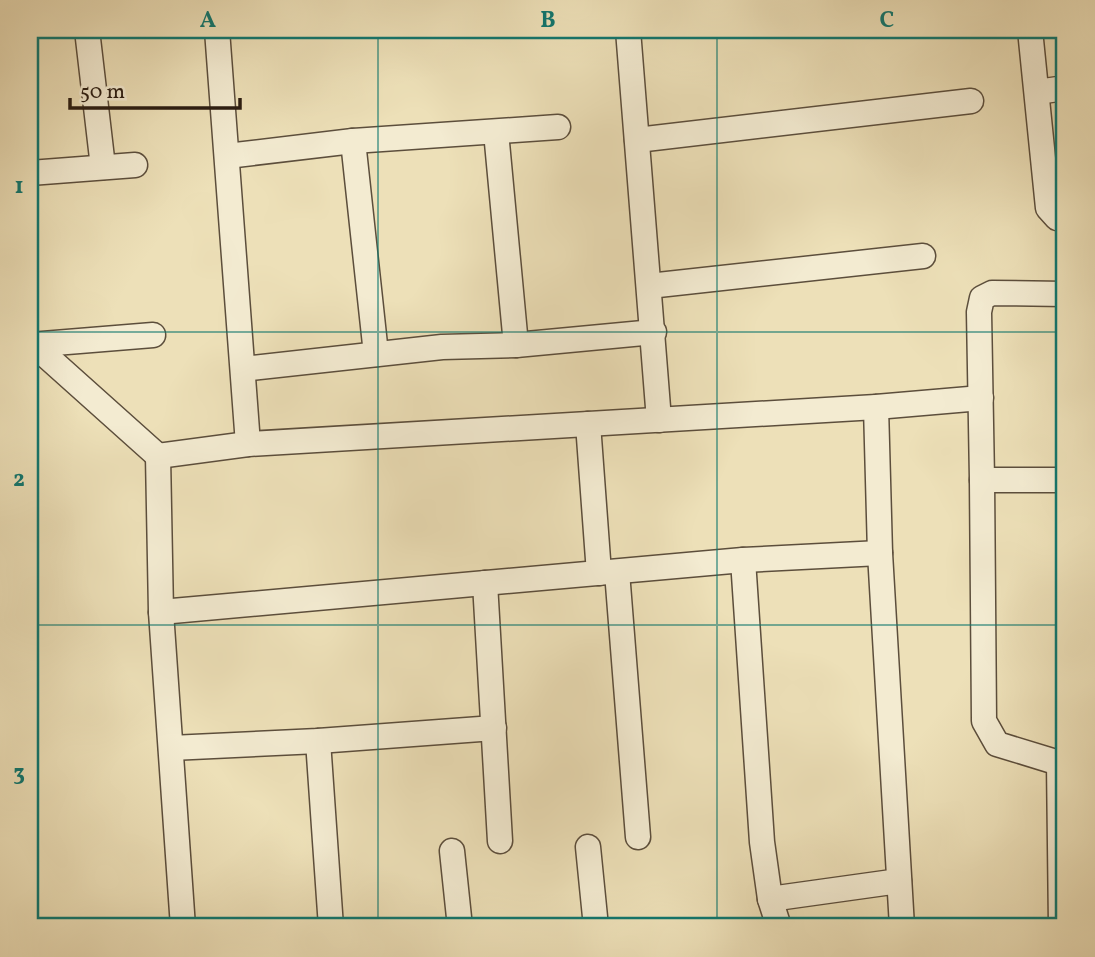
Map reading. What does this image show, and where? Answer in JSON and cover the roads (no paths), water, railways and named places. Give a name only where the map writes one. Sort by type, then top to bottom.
[{"type":"street","points":[[87,30],[103,167]]},
{"type":"street","points":[[217,30],[248,444]]},
{"type":"street","points":[[628,30],[660,420]]},
{"type":"street","points":[[1030,30],[1048,208],[1057,218],[1065,220]]},
{"type":"street","points":[[1037,92],[1065,88]]},
{"type":"street","points":[[637,140],[971,101]]},
{"type":"street","points":[[227,156],[353,141],[558,127]]},
{"type":"street","points":[[496,132],[516,345]]},
{"type":"street","points":[[353,141],[376,354]]},
{"type":"street","points":[[30,173],[135,165]]},
{"type":"street","points":[[649,286],[923,256]]},
{"type":"street","points":[[1061,927],[1059,763],[997,744],[984,721],[979,312],[982,298],[992,293],[1065,294]]},
{"type":"street","points":[[243,369],[442,347],[516,345],[654,332]]},
{"type":"street","points":[[32,345],[153,335]]},
{"type":"street","points":[[32,345],[158,456],[161,612],[183,927]]},
{"type":"street","points":[[158,456],[248,444],[876,407],[981,398]]},
{"type":"street","points":[[876,407],[880,552],[902,927]]},
{"type":"street","points":[[587,424],[608,573],[638,837]]},
{"type":"street","points":[[982,480],[1065,480]]},
{"type":"street","points":[[161,612],[743,561],[880,552]]},
{"type":"street","points":[[743,561],[762,842],[770,899],[779,927]]},
{"type":"street","points":[[485,583],[500,841]]},
{"type":"street","points":[[171,748],[494,728]]},
{"type":"street","points":[[318,741],[331,927]]},
{"type":"street","points":[[588,847],[596,927]]},
{"type":"street","points":[[452,851],[460,927]]},
{"type":"street","points":[[770,899],[898,881]]}]
